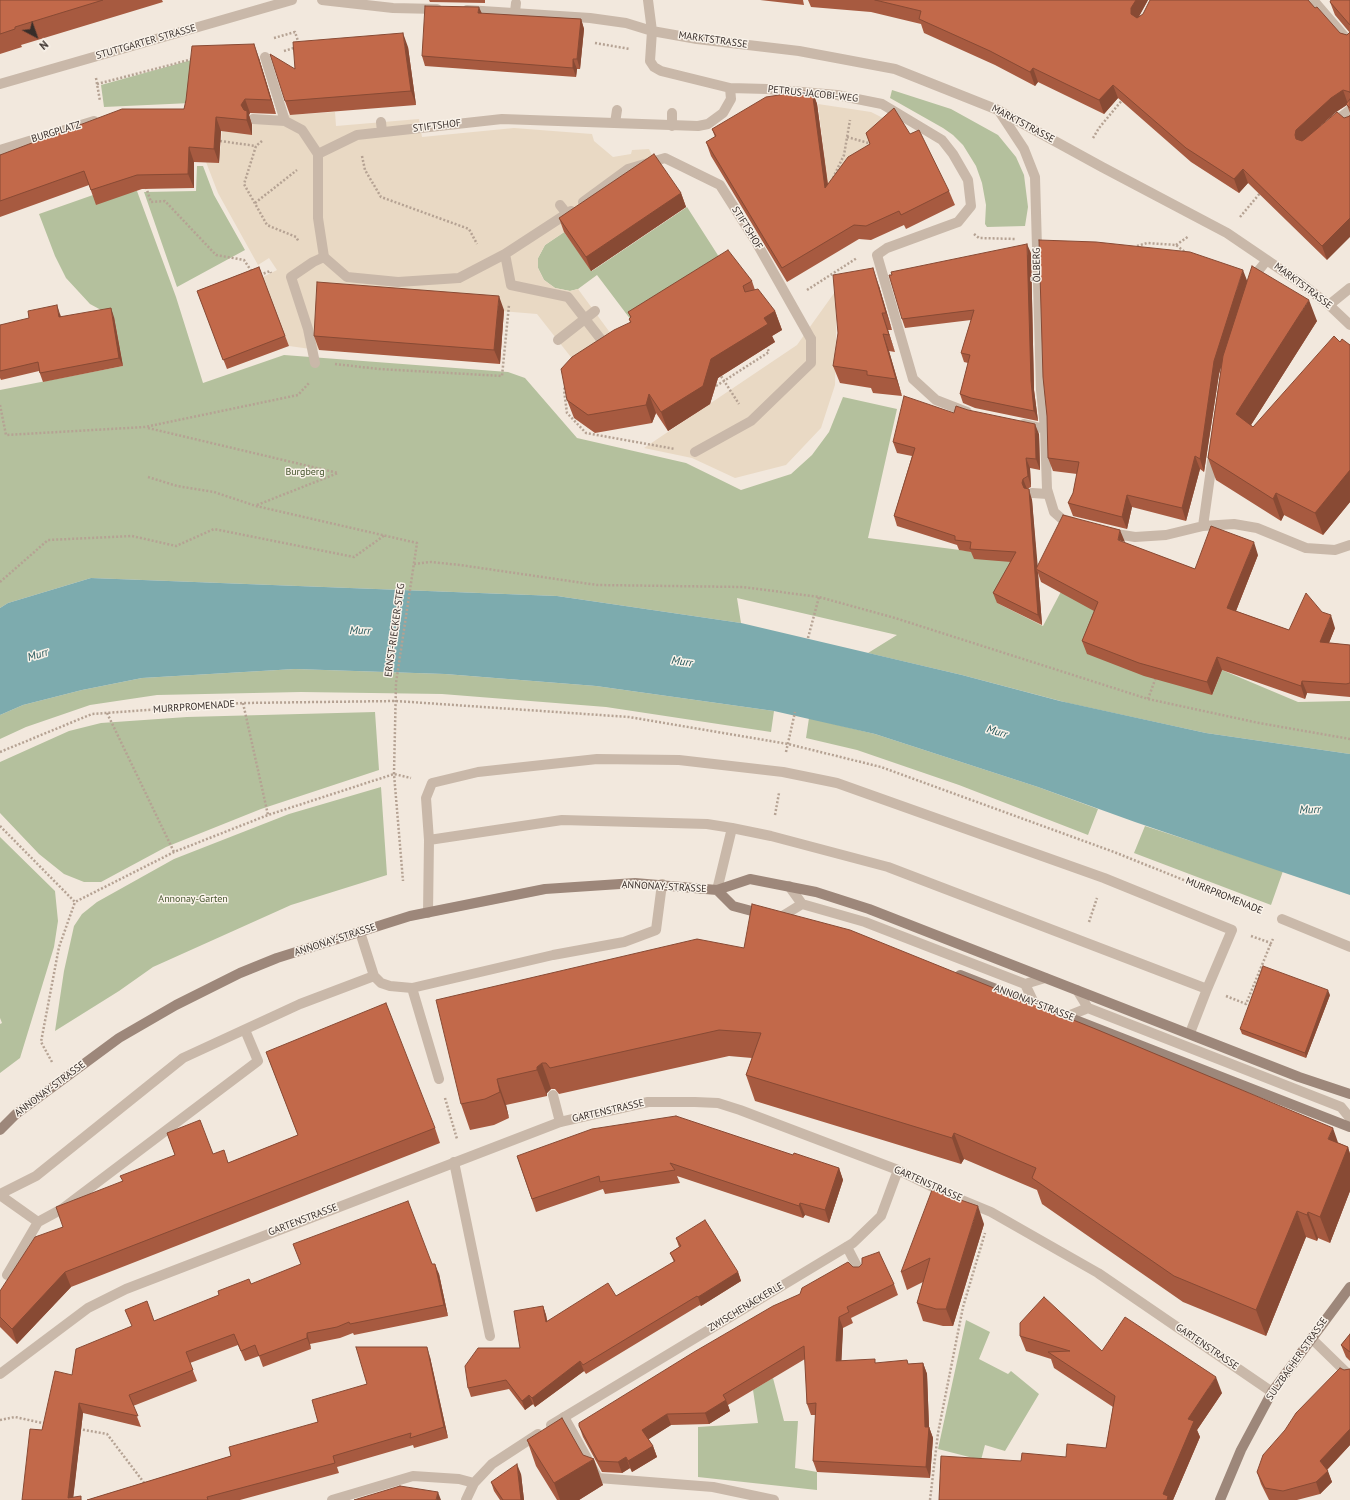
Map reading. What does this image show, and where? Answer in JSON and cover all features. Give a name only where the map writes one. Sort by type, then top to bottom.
[{"type":"street","name":"STUTTGARTER STRASSE","points":[[0,84],[292,0]]},
{"type":"street","points":[[322,0],[392,8],[444,9]]},
{"type":"street","points":[[648,0],[652,31],[651,65],[661,71],[730,88]]},
{"type":"street","points":[[1313,0],[1350,42]]},
{"type":"street","name":"MARKTSTRASSE","points":[[459,10],[516,7],[626,23],[652,31],[697,39],[800,51],[895,69],[998,110],[1227,233],[1329,305],[1350,325]]},
{"type":"street","points":[[265,57],[285,121]]},
{"type":"street","name":"PETRUS-JACOBI-WEG","points":[[730,88],[767,89],[837,95],[882,104],[942,140],[953,154],[968,180],[971,206],[958,222],[887,248],[877,256],[913,379],[936,400],[981,415]]},
{"type":"street","name":"STIFTSHOF","points":[[318,154],[357,135],[382,127],[452,120],[502,118],[536,114],[616,123],[698,126],[708,124],[716,119],[728,106],[731,99],[730,88]]},
{"type":"street","points":[[616,123],[617,110]]},
{"type":"street","name":"ÖLBERG","points":[[998,110],[1024,149],[1035,177],[1041,390],[1045,429],[1048,494],[1054,512],[1062,519],[1082,525]]},
{"type":"street","points":[[1321,134],[1346,113],[1350,125]]},
{"type":"street","points":[[672,114],[672,126]]},
{"type":"street","name":"BURGPLATZ","points":[[0,150],[102,118]]},
{"type":"street","points":[[253,119],[285,121],[302,130],[318,154],[318,218],[324,257],[313,262],[291,277],[308,329],[314,363]]},
{"type":"street","name":"STIFTSHOF","points":[[324,257],[347,277],[398,279],[459,278],[505,254],[567,214],[628,169],[665,158],[720,185],[755,240],[812,338],[811,363],[750,421],[695,452]]},
{"type":"street","points":[[560,205],[567,214]]},
{"type":"street","points":[[505,254],[511,285],[568,297],[603,342]]},
{"type":"street","points":[[1253,290],[1259,270],[1267,260]]},
{"type":"street","points":[[1329,305],[1350,288]]},
{"type":"street","points":[[558,340],[595,312]]},
{"type":"street","points":[[1010,421],[1045,429]]},
{"type":"street","points":[[1202,526],[1215,441]]},
{"type":"street","points":[[1032,493],[1048,494]]},
{"type":"street","points":[[1103,531],[1126,536],[1166,535],[1202,526],[1234,524],[1257,528],[1306,548],[1335,550],[1350,545]]},
{"type":"street","points":[[428,913],[429,840],[426,798],[432,783],[478,772],[597,759],[679,760],[783,772],[837,783],[1104,878],[1232,930],[1190,1033]]},
{"type":"street","points":[[429,840],[562,820],[707,824],[732,828],[771,836],[888,867],[1207,989]]},
{"type":"street","points":[[717,890],[732,828]]},
{"type":"street","name":"ANNONAY-STRASSE","points":[[0,1130],[16,1114],[120,1038],[176,1005],[277,958],[410,916],[545,889],[635,883],[662,884],[717,890],[750,879],[816,892],[869,909],[1190,1033],[1299,1077],[1350,1094]]},
{"type":"street","points":[[360,932],[374,976],[381,983],[390,986],[412,988],[553,955],[624,942],[656,930],[662,884]]},
{"type":"street","points":[[788,886],[802,904],[865,922],[1025,984],[1045,978]]},
{"type":"street","name":"ANNONAY-STRASSE","points":[[717,890],[733,906],[795,921]]},
{"type":"street","points":[[781,917],[802,904]]},
{"type":"street","points":[[1282,919],[1350,947]]},
{"type":"street","name":"ANNONAY-STRASSE","points":[[954,972],[1350,1127]]},
{"type":"street","points":[[38,1222],[0,1195],[36,1176],[183,1058],[300,1004],[374,976]]},
{"type":"street","points":[[1025,984],[1034,1003]]},
{"type":"street","points":[[412,988],[439,1079]]},
{"type":"street","points":[[1076,990],[1088,1008],[1346,1106],[1350,1118]]},
{"type":"street","points":[[1068,1016],[1088,1008]]},
{"type":"street","points":[[7,1275],[38,1222],[62,1209],[258,1061],[245,1030]]},
{"type":"street","points":[[553,1095],[560,1122]]},
{"type":"street","name":"GARTENSTRASSE","points":[[0,1374],[88,1308],[126,1289],[560,1122],[648,1102],[718,1103],[898,1170],[945,1193],[991,1212],[1098,1273],[1272,1392]]},
{"type":"street","points":[[458,1160],[490,1336]]},
{"type":"street","name":"ZWISCHENÄCKERLE","points":[[466,1500],[474,1483],[492,1464],[564,1417],[847,1247],[881,1216],[898,1170]]},
{"type":"street","points":[[847,1247],[860,1272]]},
{"type":"street","name":"SULZBACHER STRASSE","points":[[1220,1500],[1241,1450],[1272,1392],[1350,1286]]},
{"type":"street","points":[[1311,1338],[1350,1376]]},
{"type":"street","points":[[564,1417],[598,1478],[713,1487],[774,1500]]},
{"type":"street","points":[[332,1500],[413,1476],[459,1478],[474,1483]]},
{"type":"path","points":[[272,38],[295,32],[299,46]]},
{"type":"path","points":[[595,43],[651,52]]},
{"type":"path","points":[[101,107],[97,84],[196,58]]},
{"type":"path","points":[[1083,156],[1099,128],[1127,94]]},
{"type":"path","points":[[831,182],[844,154],[850,124]]},
{"type":"path","points":[[847,138],[870,142],[873,144]]},
{"type":"path","points":[[220,141],[256,146],[244,184],[267,225],[296,237],[313,262]]},
{"type":"path","points":[[365,170],[381,197],[469,229],[474,238]]},
{"type":"path","points":[[255,203],[296,171]]},
{"type":"path","points":[[145,180],[151,202],[165,201],[216,255],[244,260],[255,277],[270,271]]},
{"type":"path","points":[[1227,233],[1266,187]]},
{"type":"path","points":[[980,238],[1022,239]]},
{"type":"path","points":[[1133,246],[1139,247],[1147,243],[1176,245],[1191,258]]},
{"type":"path","points":[[826,278],[857,257]]},
{"type":"path","points":[[334,364],[379,369],[502,376],[511,285]]},
{"type":"path","points":[[716,386],[769,352],[766,347]]},
{"type":"path","points":[[718,370],[736,399]]},
{"type":"path","points":[[568,377],[564,390],[567,413],[586,433],[695,452]]},
{"type":"path","points":[[0,405],[6,435],[145,428],[298,395]]},
{"type":"path","points":[[145,428],[338,472],[256,506]]},
{"type":"path","points":[[148,477],[177,486],[214,492],[256,506],[385,535]]},
{"type":"path","points":[[0,582],[48,540],[132,536],[176,546],[214,529],[354,558],[385,535]]},
{"type":"path","name":"ERNST-RIECKER-STEG","points":[[385,535],[417,543],[410,579],[396,683],[394,774],[403,881]]},
{"type":"path","points":[[414,564],[431,562],[460,565],[597,585],[743,588],[818,597],[895,618],[1148,699],[1259,723],[1350,738]]},
{"type":"path","points":[[808,638],[818,597]]},
{"type":"path","points":[[1148,699],[1157,675]]},
{"type":"path","name":"MURRPROMENADE","points":[[0,752],[92,714],[243,703],[396,701]]},
{"type":"path","points":[[243,703],[268,815]]},
{"type":"path","points":[[788,744],[794,712]]},
{"type":"path","points":[[107,713],[174,852]]},
{"type":"path","points":[[46,1051],[41,1042],[52,982],[59,947],[75,902],[174,852],[268,815],[394,774]]},
{"type":"path","points":[[0,826],[75,902]]},
{"type":"path","name":"MURRPROMENADE","points":[[1098,846],[1282,919]]},
{"type":"path","points":[[1082,942],[1114,852]]},
{"type":"path","points":[[1246,1004],[1282,919]]},
{"type":"path","points":[[1232,930],[1271,944]]},
{"type":"path","points":[[439,1079],[458,1160]]},
{"type":"path","points":[[930,1500],[938,1433],[963,1308],[991,1212]]},
{"type":"path","points":[[0,1420],[15,1417],[55,1425]]},
{"type":"path","points":[[77,1429],[107,1434],[145,1484],[146,1490]]},
{"type":"green space","points":[[195,59],[191,103],[104,107],[101,85]]},
{"type":"green space","points":[[892,90],[951,109],[998,135],[1016,157],[1024,175],[1028,207],[1025,226],[987,227],[985,224],[986,205],[982,183],[976,166],[963,145],[943,128],[890,98]]},
{"type":"green space","points":[[197,166],[203,166],[214,195],[245,250],[177,287],[144,192],[196,191]]},
{"type":"green space","name":"Burgberg","points":[[137,191],[176,297],[203,383],[284,355],[508,372],[525,378],[577,438],[686,463],[741,490],[791,474],[812,455],[829,432],[843,397],[897,409],[868,538],[975,552],[1025,554],[997,603],[1043,626],[1066,582],[1212,695],[1222,670],[1298,702],[1350,701],[1350,754],[1206,733],[1068,703],[962,675],[868,653],[897,635],[737,598],[741,623],[557,596],[91,578],[8,603],[0,608],[0,390],[123,366],[114,317],[90,304],[66,278],[55,256],[39,214],[93,195]]},
{"type":"green space","points":[[687,207],[721,260],[631,320],[597,275],[578,289],[570,291],[555,288],[544,280],[538,268],[538,258],[545,245],[564,232],[592,271]]},
{"type":"green space","points":[[295,669],[445,674],[596,686],[774,711],[771,732],[606,707],[442,694],[301,692],[157,695],[90,705],[26,727],[0,739],[0,715],[23,705],[82,690],[142,678]]},
{"type":"green space","points":[[375,712],[379,770],[261,809],[166,847],[101,882],[84,882],[64,874],[39,854],[0,813],[0,762],[69,731],[101,723],[187,717]]},
{"type":"green space","points":[[809,718],[875,734],[1038,787],[1098,809],[1088,835],[959,785],[857,750],[806,738]]},
{"type":"green space","name":"Annonay-Garten","points":[[381,787],[387,875],[291,905],[153,967],[119,991],[55,1031],[64,971],[74,926],[82,914],[97,902],[174,859],[289,814]]},
{"type":"green space","points":[[1145,826],[1283,871],[1271,905],[1134,853]]},
{"type":"green space","points":[[0,837],[55,891],[58,921],[54,947],[20,1058],[0,1073],[0,1024],[2,1023],[0,1018]]},
{"type":"green space","points":[[966,1320],[990,1332],[979,1359],[1008,1374],[1011,1371],[1039,1394],[1005,1451],[985,1445],[981,1460],[938,1449]]},
{"type":"green space","points":[[773,1378],[784,1421],[798,1421],[795,1468],[817,1472],[817,1490],[698,1477],[698,1427],[758,1423],[753,1390]]},
{"type":"shaded area","points":[[818,104],[871,112],[889,121],[871,147],[839,207],[809,172],[824,155]]},
{"type":"shaded area","points":[[335,112],[336,126],[419,119],[422,137],[514,128],[592,134],[594,141],[613,157],[631,154],[632,150],[649,149],[659,169],[545,245],[538,258],[538,268],[544,280],[555,288],[570,291],[578,289],[611,334],[574,361],[537,314],[322,296],[318,350],[289,346],[263,277],[277,270],[269,258],[258,265],[218,193],[206,162],[219,163],[222,131],[252,134],[253,115],[270,116]]},
{"type":"shaded area","points":[[837,289],[835,385],[821,428],[786,465],[735,478],[692,458],[644,448],[797,345]]},
{"type":"water","name":"Murr","points":[[91,578],[557,596],[741,623],[962,675],[1060,701],[1206,733],[1350,754],[1350,895],[1135,822],[1038,787],[875,734],[774,711],[596,686],[445,674],[295,669],[142,678],[82,690],[23,705],[0,715],[0,608],[8,603]]},
{"type":"building","points":[[0,0],[103,0],[15,27],[15,29],[0,34]]},
{"type":"building","points":[[875,0],[1136,0],[1131,8],[1131,14],[1137,18],[1143,14],[1150,0],[1308,0],[1315,8],[1317,7],[1340,33],[1347,35],[1350,32],[1350,92],[1343,90],[1331,98],[1296,130],[1295,135],[1296,139],[1302,141],[1337,112],[1344,118],[1350,116],[1350,218],[1322,246],[1243,169],[1234,179],[1186,148],[1113,85],[1099,100],[1033,68],[1030,72],[990,51],[919,19],[921,11]]},
{"type":"building","points":[[1331,0],[1350,0],[1350,25],[1330,2]]},
{"type":"building","points":[[425,6],[479,7],[478,13],[581,19],[577,59],[573,59],[573,68],[422,56]]},
{"type":"building","points":[[403,33],[411,91],[285,101],[270,54],[295,69],[293,42]]},
{"type":"building","points":[[254,44],[271,100],[245,99],[241,105],[244,110],[247,111],[247,120],[216,117],[214,149],[189,147],[188,174],[137,175],[91,190],[84,171],[0,201],[0,155],[122,109],[184,109],[192,46]]},
{"type":"building","points":[[812,90],[825,188],[848,157],[870,144],[866,133],[894,108],[910,134],[919,130],[949,191],[901,215],[899,211],[866,226],[854,225],[782,268],[706,142],[716,136],[712,129],[766,97]]},
{"type":"building","points":[[1350,99],[1350,108],[1346,104]]},
{"type":"building","points":[[654,154],[681,193],[586,257],[559,218]]},
{"type":"building","points":[[1039,240],[1096,242],[1190,252],[1243,270],[1214,361],[1200,459],[1195,456],[1182,508],[1127,495],[1122,517],[1068,503],[1073,493],[1079,462],[1048,458],[1047,416],[1043,377]]},
{"type":"building","points":[[1027,244],[1031,381],[1034,411],[971,398],[960,394],[970,355],[961,353],[974,310],[902,319],[889,275],[892,275],[891,272]]},
{"type":"building","points":[[728,250],[752,281],[743,286],[745,292],[758,289],[775,311],[764,318],[768,324],[711,359],[703,386],[661,412],[649,394],[646,405],[588,415],[567,400],[561,369],[572,357],[614,330],[631,322],[629,319],[631,317],[628,312]]},
{"type":"building","points":[[1252,266],[1309,300],[1236,414],[1253,427],[1334,336],[1340,342],[1342,339],[1350,345],[1350,470],[1315,513],[1276,493],[1273,499],[1208,458],[1223,356]]},
{"type":"building","points":[[259,267],[285,336],[223,360],[197,291]]},
{"type":"building","points":[[873,268],[886,313],[882,313],[889,335],[883,334],[896,379],[867,375],[867,371],[833,366],[838,333],[833,275]]},
{"type":"building","points":[[317,282],[499,296],[494,350],[314,336]]},
{"type":"building","points":[[57,305],[59,317],[111,308],[119,358],[40,373],[38,362],[0,371],[0,325],[29,318],[28,311]]},
{"type":"building","points":[[904,396],[954,413],[956,406],[968,410],[1035,424],[1036,459],[1026,458],[1028,476],[1023,479],[1022,483],[1024,488],[1029,489],[1038,615],[993,593],[1016,552],[970,549],[971,542],[955,540],[955,536],[894,516],[915,448],[893,442]]},
{"type":"building","points":[[1063,515],[1120,530],[1118,540],[1195,569],[1211,526],[1254,542],[1227,608],[1289,630],[1306,593],[1322,612],[1331,615],[1320,642],[1350,645],[1350,683],[1302,681],[1301,686],[1217,657],[1207,682],[1139,663],[1082,641],[1098,602],[1036,569]]},
{"type":"building","points":[[752,904],[850,930],[1098,1030],[1333,1128],[1328,1139],[1348,1147],[1320,1217],[1308,1212],[1307,1215],[1297,1211],[1256,1310],[1174,1276],[1032,1178],[1036,1168],[954,1133],[952,1138],[746,1075],[761,1033],[719,1030],[550,1068],[546,1063],[542,1063],[537,1067],[537,1070],[497,1079],[500,1092],[485,1099],[461,1104],[436,1000],[697,939],[744,948]]},
{"type":"building","points":[[1263,966],[1328,990],[1305,1053],[1240,1029]]},
{"type":"building","points":[[386,1003],[435,1128],[65,1272],[12,1329],[0,1317],[0,1291],[35,1237],[63,1227],[56,1207],[123,1181],[120,1176],[175,1155],[167,1133],[200,1120],[213,1154],[224,1150],[228,1163],[298,1135],[266,1052]]},
{"type":"building","points":[[676,1116],[793,1155],[794,1153],[839,1168],[825,1210],[800,1203],[799,1206],[670,1163],[675,1170],[600,1182],[599,1176],[532,1199],[517,1156],[592,1129]]},
{"type":"building","points":[[932,1190],[978,1206],[946,1309],[936,1309],[917,1303],[930,1258],[901,1272]]},
{"type":"building","points":[[408,1201],[432,1264],[435,1264],[444,1305],[350,1324],[349,1322],[337,1327],[307,1333],[307,1338],[259,1356],[255,1345],[241,1351],[234,1334],[186,1352],[193,1370],[129,1395],[138,1416],[79,1403],[68,1498],[81,1496],[81,1500],[22,1500],[30,1429],[42,1430],[55,1371],[72,1375],[76,1349],[132,1326],[125,1310],[147,1301],[154,1321],[219,1295],[218,1291],[249,1279],[251,1284],[301,1264],[293,1244]]},
{"type":"building","points":[[705,1220],[738,1272],[583,1365],[580,1361],[532,1398],[529,1395],[522,1401],[506,1380],[468,1388],[465,1366],[478,1348],[520,1348],[514,1311],[543,1306],[546,1322],[608,1283],[616,1296],[675,1261],[670,1253],[681,1246],[676,1238]]},
{"type":"building","points":[[879,1252],[894,1284],[847,1307],[849,1312],[839,1317],[836,1361],[875,1359],[875,1363],[907,1360],[908,1364],[923,1363],[925,1427],[929,1427],[926,1467],[813,1461],[816,1403],[807,1404],[804,1346],[723,1395],[726,1400],[705,1413],[667,1414],[642,1430],[653,1446],[628,1461],[626,1457],[618,1462],[598,1461],[579,1426],[579,1423],[694,1352],[773,1306],[800,1294],[802,1288],[848,1262],[853,1267],[859,1267],[862,1264],[862,1258]]},
{"type":"building","points":[[1044,1297],[1102,1351],[1125,1317],[1216,1377],[1188,1419],[1194,1421],[1163,1494],[1168,1496],[1167,1500],[939,1500],[941,1456],[1021,1461],[1022,1453],[1066,1457],[1067,1444],[1106,1448],[1115,1396],[1048,1352],[1070,1351],[1020,1336],[1020,1323]]},
{"type":"building","points":[[1350,1334],[1350,1352],[1341,1345]]},
{"type":"building","points":[[356,1347],[427,1347],[444,1427],[410,1438],[411,1433],[333,1456],[335,1463],[207,1497],[208,1500],[87,1500],[231,1456],[229,1447],[318,1422],[312,1400],[367,1384]]},
{"type":"building","points":[[1340,1368],[1344,1370],[1350,1369],[1350,1429],[1320,1461],[1328,1471],[1316,1482],[1283,1491],[1265,1488],[1257,1472],[1263,1455],[1285,1430],[1296,1413]]},
{"type":"building","points":[[562,1418],[583,1455],[594,1459],[554,1483],[527,1440]]},
{"type":"building","points":[[517,1464],[521,1500],[503,1500],[491,1482]]},
{"type":"building","points":[[400,1486],[438,1492],[436,1500],[354,1500]]}]
